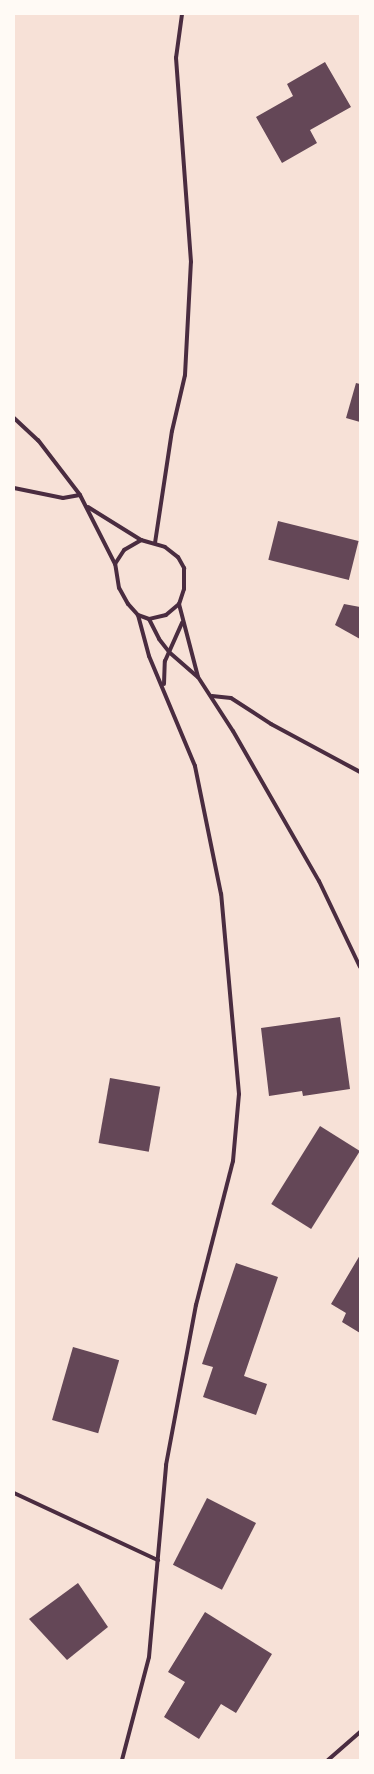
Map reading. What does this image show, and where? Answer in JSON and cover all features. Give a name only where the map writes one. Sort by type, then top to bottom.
[{"type":"street","points":[[155,543],[157,517],[186,360],[191,262],[176,58],[182,14]]},
{"type":"street","points":[[14,418],[38,440],[87,506],[115,564],[119,588],[128,604],[138,615],[149,656],[164,686],[195,766],[221,894],[239,1094],[233,1161],[196,1305],[166,1465],[149,1657],[122,1760]]},
{"type":"street","points":[[14,488],[63,498],[80,495]]},
{"type":"street","points":[[87,506],[141,540],[155,543],[178,557],[184,568],[184,589],[179,604],[182,622],[198,677]]},
{"type":"street","points":[[115,564],[124,550],[141,540]]},
{"type":"street","points":[[138,615],[149,619],[166,615],[179,604]]},
{"type":"street","points":[[149,619],[159,639],[169,652],[198,677],[212,696],[319,881],[360,967]]},
{"type":"street","points":[[164,686],[165,661],[182,622]]},
{"type":"street","points":[[212,696],[232,698],[271,724],[360,772]]},
{"type":"street","points":[[14,1493],[158,1560]]},
{"type":"street","points":[[328,1760],[360,1732]]},
{"type":"building","points":[[325,62],[351,107],[310,130],[317,143],[282,163],[256,117],[293,96],[287,84]]},
{"type":"building","points":[[356,383],[360,384],[360,422],[346,418]]},
{"type":"building","points":[[278,521],[359,541],[349,580],[268,560]]},
{"type":"building","points":[[344,604],[360,607],[360,639],[335,625]]},
{"type":"building","points":[[340,1017],[350,1089],[303,1096],[302,1091],[269,1096],[261,1028]]},
{"type":"building","points":[[110,1078],[160,1087],[149,1152],[99,1143]]},
{"type":"building","points":[[320,1126],[360,1151],[311,1229],[271,1204]]},
{"type":"building","points":[[360,1255],[360,1333],[342,1322],[346,1313],[331,1304]]},
{"type":"building","points":[[236,1263],[278,1277],[244,1376],[267,1384],[256,1415],[203,1397],[213,1367],[202,1364]]},
{"type":"building","points":[[73,1347],[119,1360],[98,1433],[52,1420]]},
{"type":"building","points":[[207,1498],[256,1523],[222,1590],[173,1565]]},
{"type":"building","points":[[78,1583],[108,1627],[67,1660],[29,1619]]},
{"type":"building","points":[[205,1612],[272,1654],[236,1713],[221,1704],[199,1739],[164,1717],[185,1682],[168,1672]]}]
